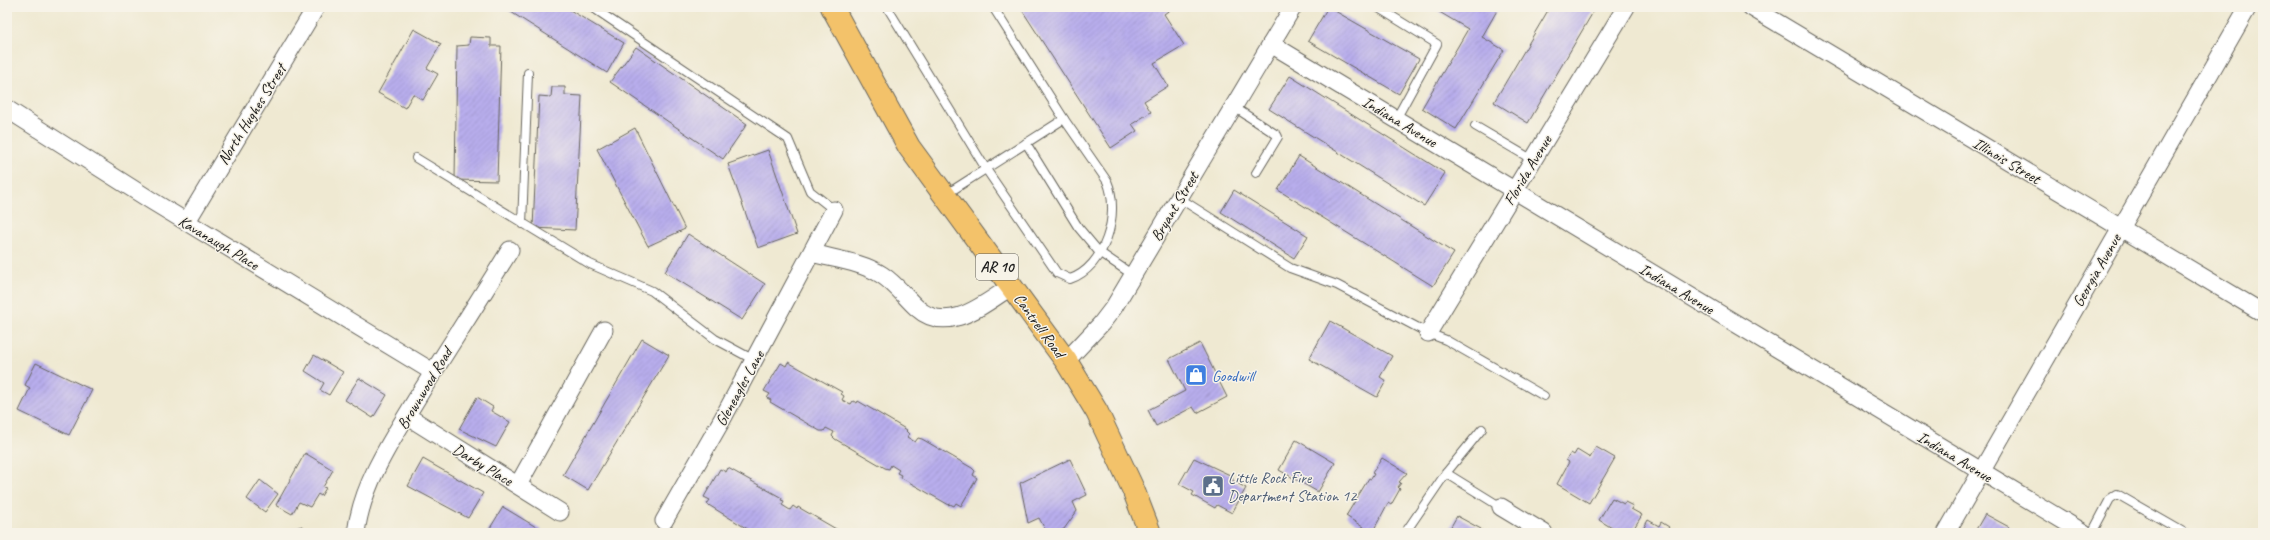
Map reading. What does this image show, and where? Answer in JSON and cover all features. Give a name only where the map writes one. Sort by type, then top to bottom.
[{"type":"main road","name":"Cantrell Road","points":[[832,7],[899,130],[944,195],[1012,286],[1066,362],[1097,412],[1114,446],[1150,533]]},
{"type":"street","name":"North Hughes Street","points":[[187,221],[316,7]]},
{"type":"street","name":"Bryant Street","points":[[1066,362],[1101,324],[1133,275],[1293,7]]},
{"type":"street","name":"Florida Avenue","points":[[1428,333],[1626,7]]},
{"type":"street","name":"Illinois Street","points":[[1751,7],[2263,313]]},
{"type":"street","name":"Georgia Avenue","points":[[1946,533],[2248,7]]},
{"type":"street","name":"Indiana Avenue","points":[[1271,44],[2084,533]]},
{"type":"street","name":"Kavanaugh Place","points":[[7,109],[433,372]]},
{"type":"street","name":"Gleneagles Lane","points":[[664,521],[754,360],[834,210]]},
{"type":"street","name":"Brownwood Road","points":[[356,533],[358,514],[366,493],[407,416],[510,250]]},
{"type":"street","points":[[812,253],[853,263],[880,274],[897,285],[917,308],[928,315],[941,318],[956,318],[971,312],[1012,286]]},
{"type":"street","points":[[518,485],[604,330]]},
{"type":"street","name":"Darby Place","points":[[407,416],[560,512]]},
{"type":"street","points":[[1501,507],[1544,533]]},
{"type":"lane","points":[[592,7],[788,139],[810,191],[834,210]]},
{"type":"lane","points":[[887,7],[986,169],[1058,273],[1070,279],[1082,275],[1090,268],[1105,240],[1113,214],[1111,192],[1107,181],[1064,119],[993,7]]},
{"type":"lane","points":[[1377,7],[1437,44],[1396,119]]},
{"type":"lane","points":[[522,224],[528,73]]},
{"type":"lane","points":[[1234,106],[1278,137],[1256,173]]},
{"type":"lane","points":[[944,195],[1064,119]]},
{"type":"lane","points":[[1475,126],[1533,160]]},
{"type":"lane","points":[[1026,143],[1078,227],[1099,252],[1133,275]]},
{"type":"lane","points":[[416,158],[522,224],[590,264],[652,291],[715,339],[754,360]]},
{"type":"lane","points":[[1179,198],[1290,268],[1337,285],[1428,333],[1446,340],[1544,396]]},
{"type":"lane","points":[[1405,533],[1446,473],[1482,429]]},
{"type":"lane","points":[[1446,473],[1501,507]]},
{"type":"lane","points":[[2092,533],[2110,498],[2117,494],[2185,533]]},
{"type":"building","points":[[503,7],[565,7],[624,43],[607,73]]},
{"type":"building","points":[[1020,7],[1174,7],[1164,14],[1184,45],[1154,63],[1168,86],[1144,101],[1151,112],[1132,124],[1137,131],[1111,148]]},
{"type":"building","points":[[1328,7],[1419,59],[1399,94],[1308,41]]},
{"type":"building","points":[[1431,7],[1499,7],[1482,37],[1504,50],[1456,129],[1422,108],[1468,29]]},
{"type":"building","points":[[1550,7],[1596,7],[1528,123],[1494,102]]},
{"type":"building","points":[[414,29],[441,44],[427,68],[438,74],[423,100],[413,94],[405,108],[378,93]]},
{"type":"building","points":[[470,37],[491,38],[491,46],[501,46],[497,181],[455,180],[457,46],[469,45]]},
{"type":"building","points":[[636,47],[747,124],[723,159],[610,82]]},
{"type":"building","points":[[1290,76],[1445,173],[1424,206],[1269,109]]},
{"type":"building","points":[[552,87],[565,87],[565,95],[582,96],[575,230],[533,228],[539,96],[551,97]]},
{"type":"building","points":[[635,128],[685,229],[648,246],[597,149]]},
{"type":"building","points":[[768,150],[797,234],[758,248],[728,164]]},
{"type":"building","points":[[1299,156],[1454,253],[1433,286],[1278,190]]},
{"type":"building","points":[[1234,190],[1308,236],[1294,258],[1221,212]]},
{"type":"building","points":[[688,234],[765,284],[742,320],[665,272]]},
{"type":"building","points":[[1330,321],[1392,356],[1380,377],[1386,381],[1377,397],[1309,359]]},
{"type":"building","points":[[642,339],[669,355],[588,490],[563,475]]},
{"type":"building","name":"Goodwill","points":[[1200,343],[1227,397],[1197,413],[1193,407],[1156,426],[1148,410],[1185,391],[1169,359]]},
{"type":"building","points":[[314,355],[343,372],[329,395],[320,390],[324,383],[305,371]]},
{"type":"building","points":[[788,362],[842,392],[841,394],[844,396],[842,400],[851,404],[853,401],[857,403],[858,401],[907,430],[906,431],[909,434],[907,437],[915,442],[918,438],[922,439],[972,468],[975,471],[973,475],[977,478],[961,506],[956,503],[954,506],[949,505],[900,477],[901,475],[897,473],[899,470],[891,465],[889,469],[885,468],[835,439],[832,436],[834,432],[826,428],[824,431],[820,431],[770,402],[771,400],[767,398],[770,394],[764,391],[781,363],[786,366]]},
{"type":"building","points":[[36,363],[92,390],[69,435],[19,411],[30,388],[25,385]]},
{"type":"building","points":[[359,378],[387,395],[373,418],[345,400]]},
{"type":"building","points":[[477,397],[493,407],[491,411],[510,422],[496,447],[459,429]]},
{"type":"building","points":[[1296,440],[1335,463],[1318,492],[1279,470]]},
{"type":"building","points":[[1596,447],[1615,458],[1589,503],[1557,484],[1569,462],[1566,460],[1571,453],[1574,455],[1577,450],[1590,458]]},
{"type":"building","points":[[305,453],[333,470],[323,487],[326,488],[321,496],[318,494],[310,507],[299,502],[292,514],[276,505]]},
{"type":"building","name":"Little Rock Fire Department Station 12","points":[[1194,458],[1232,476],[1233,481],[1246,488],[1232,513],[1217,505],[1215,508],[1192,495],[1194,492],[1179,484]]},
{"type":"building","points":[[1382,458],[1407,473],[1399,482],[1401,483],[1398,487],[1400,489],[1391,505],[1388,503],[1372,533],[1346,516],[1369,478],[1371,479],[1374,474],[1372,473]]},
{"type":"building","points":[[423,459],[483,493],[468,518],[408,486]]},
{"type":"building","points":[[1070,459],[1087,495],[1073,502],[1077,511],[1064,529],[1056,533],[1047,533],[1039,518],[1028,523],[1020,483]]},
{"type":"building","points":[[728,468],[782,498],[781,500],[784,501],[782,505],[790,510],[793,506],[797,509],[798,507],[843,533],[754,533],[707,504],[710,500],[704,497],[720,469],[726,472]]},
{"type":"building","points":[[260,480],[278,494],[265,512],[247,499]]},
{"type":"building","points":[[1612,498],[1624,504],[1625,502],[1633,506],[1631,509],[1642,515],[1631,533],[1620,533],[1599,520]]},
{"type":"building","points":[[503,507],[546,533],[487,533]]},
{"type":"building","points":[[1985,514],[2009,527],[2005,533],[1974,533]]},
{"type":"building","points":[[1457,516],[1481,529],[1479,533],[1444,533],[1447,528],[1449,530]]},
{"type":"building","points":[[1648,520],[1659,526],[1661,522],[1669,527],[1667,530],[1673,533],[1641,533]]},
{"type":"building","points":[[302,526],[304,533],[281,533]]},
{"type":"place","name":"Goodwill","points":[[1196,375]]},
{"type":"place","name":"Little Rock Fire Department Station 12","points":[[1213,486]]}]
